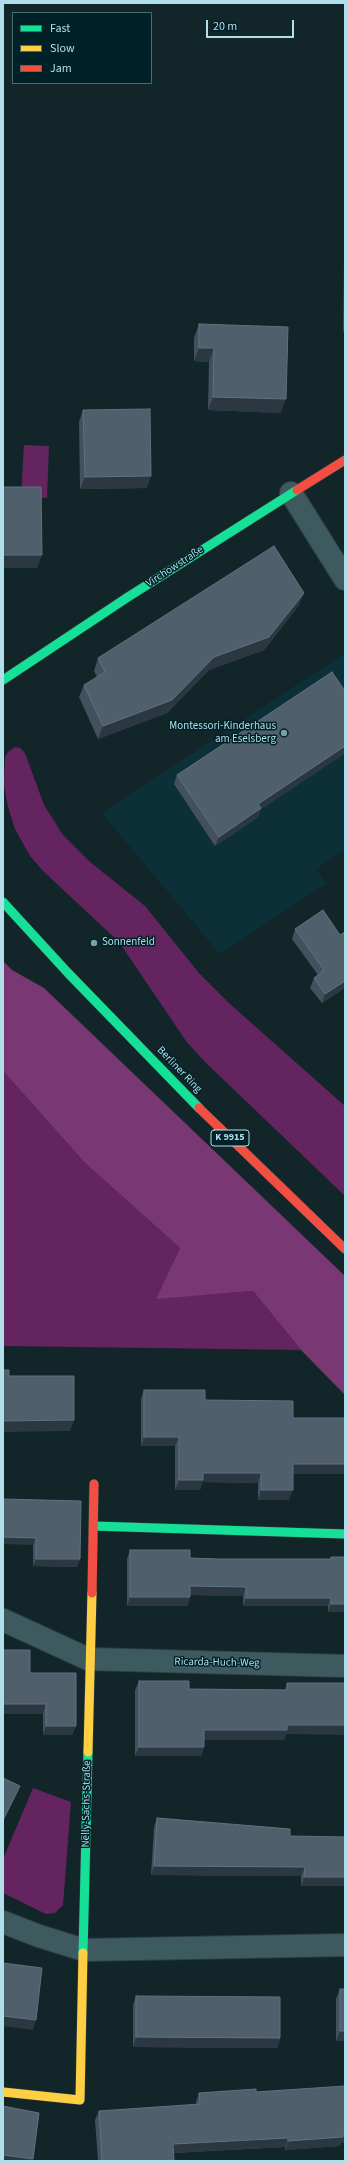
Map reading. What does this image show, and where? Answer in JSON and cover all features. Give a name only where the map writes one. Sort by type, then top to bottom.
[{"type":"street","name":"Virchowstraße","points":[[4,681],[128,597],[345,460]]},
{"type":"street","points":[[292,493],[345,579]]},
{"type":"street","name":"Berliner Ring","points":[[3,902],[196,1105],[345,1249]]},
{"type":"street","points":[[88,1659],[94,1526],[94,1484]]},
{"type":"street","points":[[94,1526],[345,1534]]},
{"type":"street","name":"Ricarda-Huch-Weg","points":[[3,1620],[88,1659],[345,1666]]},
{"type":"street","name":"Nelly-Sachs-Straße","points":[[3,2092],[80,2100],[88,1807],[88,1659]]},
{"type":"street","points":[[3,1922],[39,1936],[84,1950],[345,1945]]},
{"type":"shaded area","points":[[24,445],[49,446],[47,498],[21,497]]},
{"type":"shaded area","name":"Montessori-Kinderhaus am Eselsberg","points":[[345,653],[345,850],[316,869],[326,884],[220,954],[102,813]]},
{"type":"shaded area","points":[[15,747],[20,748],[25,753],[44,805],[63,835],[90,862],[145,906],[199,973],[230,1004],[345,1106],[345,1196],[203,1060],[186,1041],[119,942],[43,871],[30,856],[15,829],[8,807],[4,785],[5,757],[8,752]]},
{"type":"shaded area","points":[[3,961],[12,970],[44,988],[345,1276],[345,1395],[301,1350],[253,1291],[156,1299],[180,1248],[85,1163],[3,1071]]},
{"type":"shaded area","points":[[3,1071],[85,1163],[180,1248],[157,1298],[253,1291],[301,1350],[3,1346]]},
{"type":"shaded area","points":[[33,1788],[71,1802],[63,1905],[55,1913],[46,1914],[3,1893],[3,1859]]},
{"type":"building","points":[[199,324],[288,327],[286,399],[213,397],[214,348],[199,348]]},
{"type":"building","points":[[150,409],[151,476],[85,477],[83,410]]},
{"type":"building","points":[[3,487],[41,487],[42,555],[3,555]]},
{"type":"building","points":[[274,546],[304,593],[269,637],[214,657],[172,700],[103,726],[84,685],[105,672],[98,658]]},
{"type":"building","points":[[332,672],[345,691],[345,746],[258,804],[261,808],[219,837],[177,775]]},
{"type":"building","points":[[323,910],[340,935],[345,932],[345,981],[325,994],[314,978],[324,970],[295,929]]},
{"type":"building","points":[[3,1370],[9,1370],[9,1376],[74,1376],[74,1420],[3,1421]]},
{"type":"building","points":[[144,1390],[205,1390],[205,1400],[293,1401],[293,1418],[345,1418],[345,1464],[293,1464],[293,1490],[261,1490],[261,1473],[203,1473],[203,1480],[179,1480],[179,1437],[144,1437]]},
{"type":"building","points":[[3,1499],[81,1501],[80,1559],[36,1559],[36,1538],[3,1537]]},
{"type":"building","points":[[130,1550],[190,1550],[190,1558],[219,1559],[331,1559],[331,1557],[345,1557],[345,1604],[331,1604],[331,1598],[246,1598],[246,1587],[190,1586],[190,1597],[130,1597]]},
{"type":"building","points":[[3,1650],[30,1650],[30,1673],[76,1673],[76,1726],[46,1726],[46,1704],[3,1704]]},
{"type":"building","points":[[139,1681],[189,1681],[189,1689],[287,1690],[287,1683],[345,1683],[345,1725],[287,1725],[287,1730],[204,1730],[204,1747],[139,1747]]},
{"type":"building","points":[[3,1778],[20,1786],[3,1820]]},
{"type":"building","points":[[157,1818],[290,1829],[290,1836],[345,1837],[345,1877],[304,1877],[305,1867],[154,1866]]},
{"type":"building","points":[[3,1963],[42,1968],[36,2020],[3,2016]]},
{"type":"building","points":[[340,1989],[345,1989],[345,2031],[340,2031]]},
{"type":"building","points":[[136,1996],[280,1997],[280,2038],[136,2037]]},
{"type":"building","points":[[345,2086],[345,2134],[343,2134],[343,2137],[288,2141],[288,2138],[173,2144],[174,2160],[102,2161],[99,2111],[200,2104],[199,2093],[256,2089],[256,2092]]},
{"type":"building","points":[[3,2106],[39,2113],[33,2159],[3,2155]]},
{"type":"traffic: fast","points":[[3,680],[128,597],[297,490]]},
{"type":"traffic: fast","points":[[3,902],[68,973],[199,1108]]},
{"type":"traffic: fast","points":[[94,1526],[345,1534]]},
{"type":"traffic: fast","points":[[83,1953],[88,1752]]},
{"type":"traffic: slow","points":[[88,1752],[92,1593]]},
{"type":"traffic: slow","points":[[3,2092],[80,2100],[83,1953]]},
{"type":"traffic: jam","points":[[297,490],[345,460]]},
{"type":"traffic: jam","points":[[199,1108],[345,1249]]},
{"type":"traffic: jam","points":[[92,1593],[94,1484]]},
{"type":"place","name":"Montessori-Kinderhaus am Eselsberg","points":[[284,733]]},
{"type":"place","name":"Sonnenfeld","points":[[94,943]]}]
